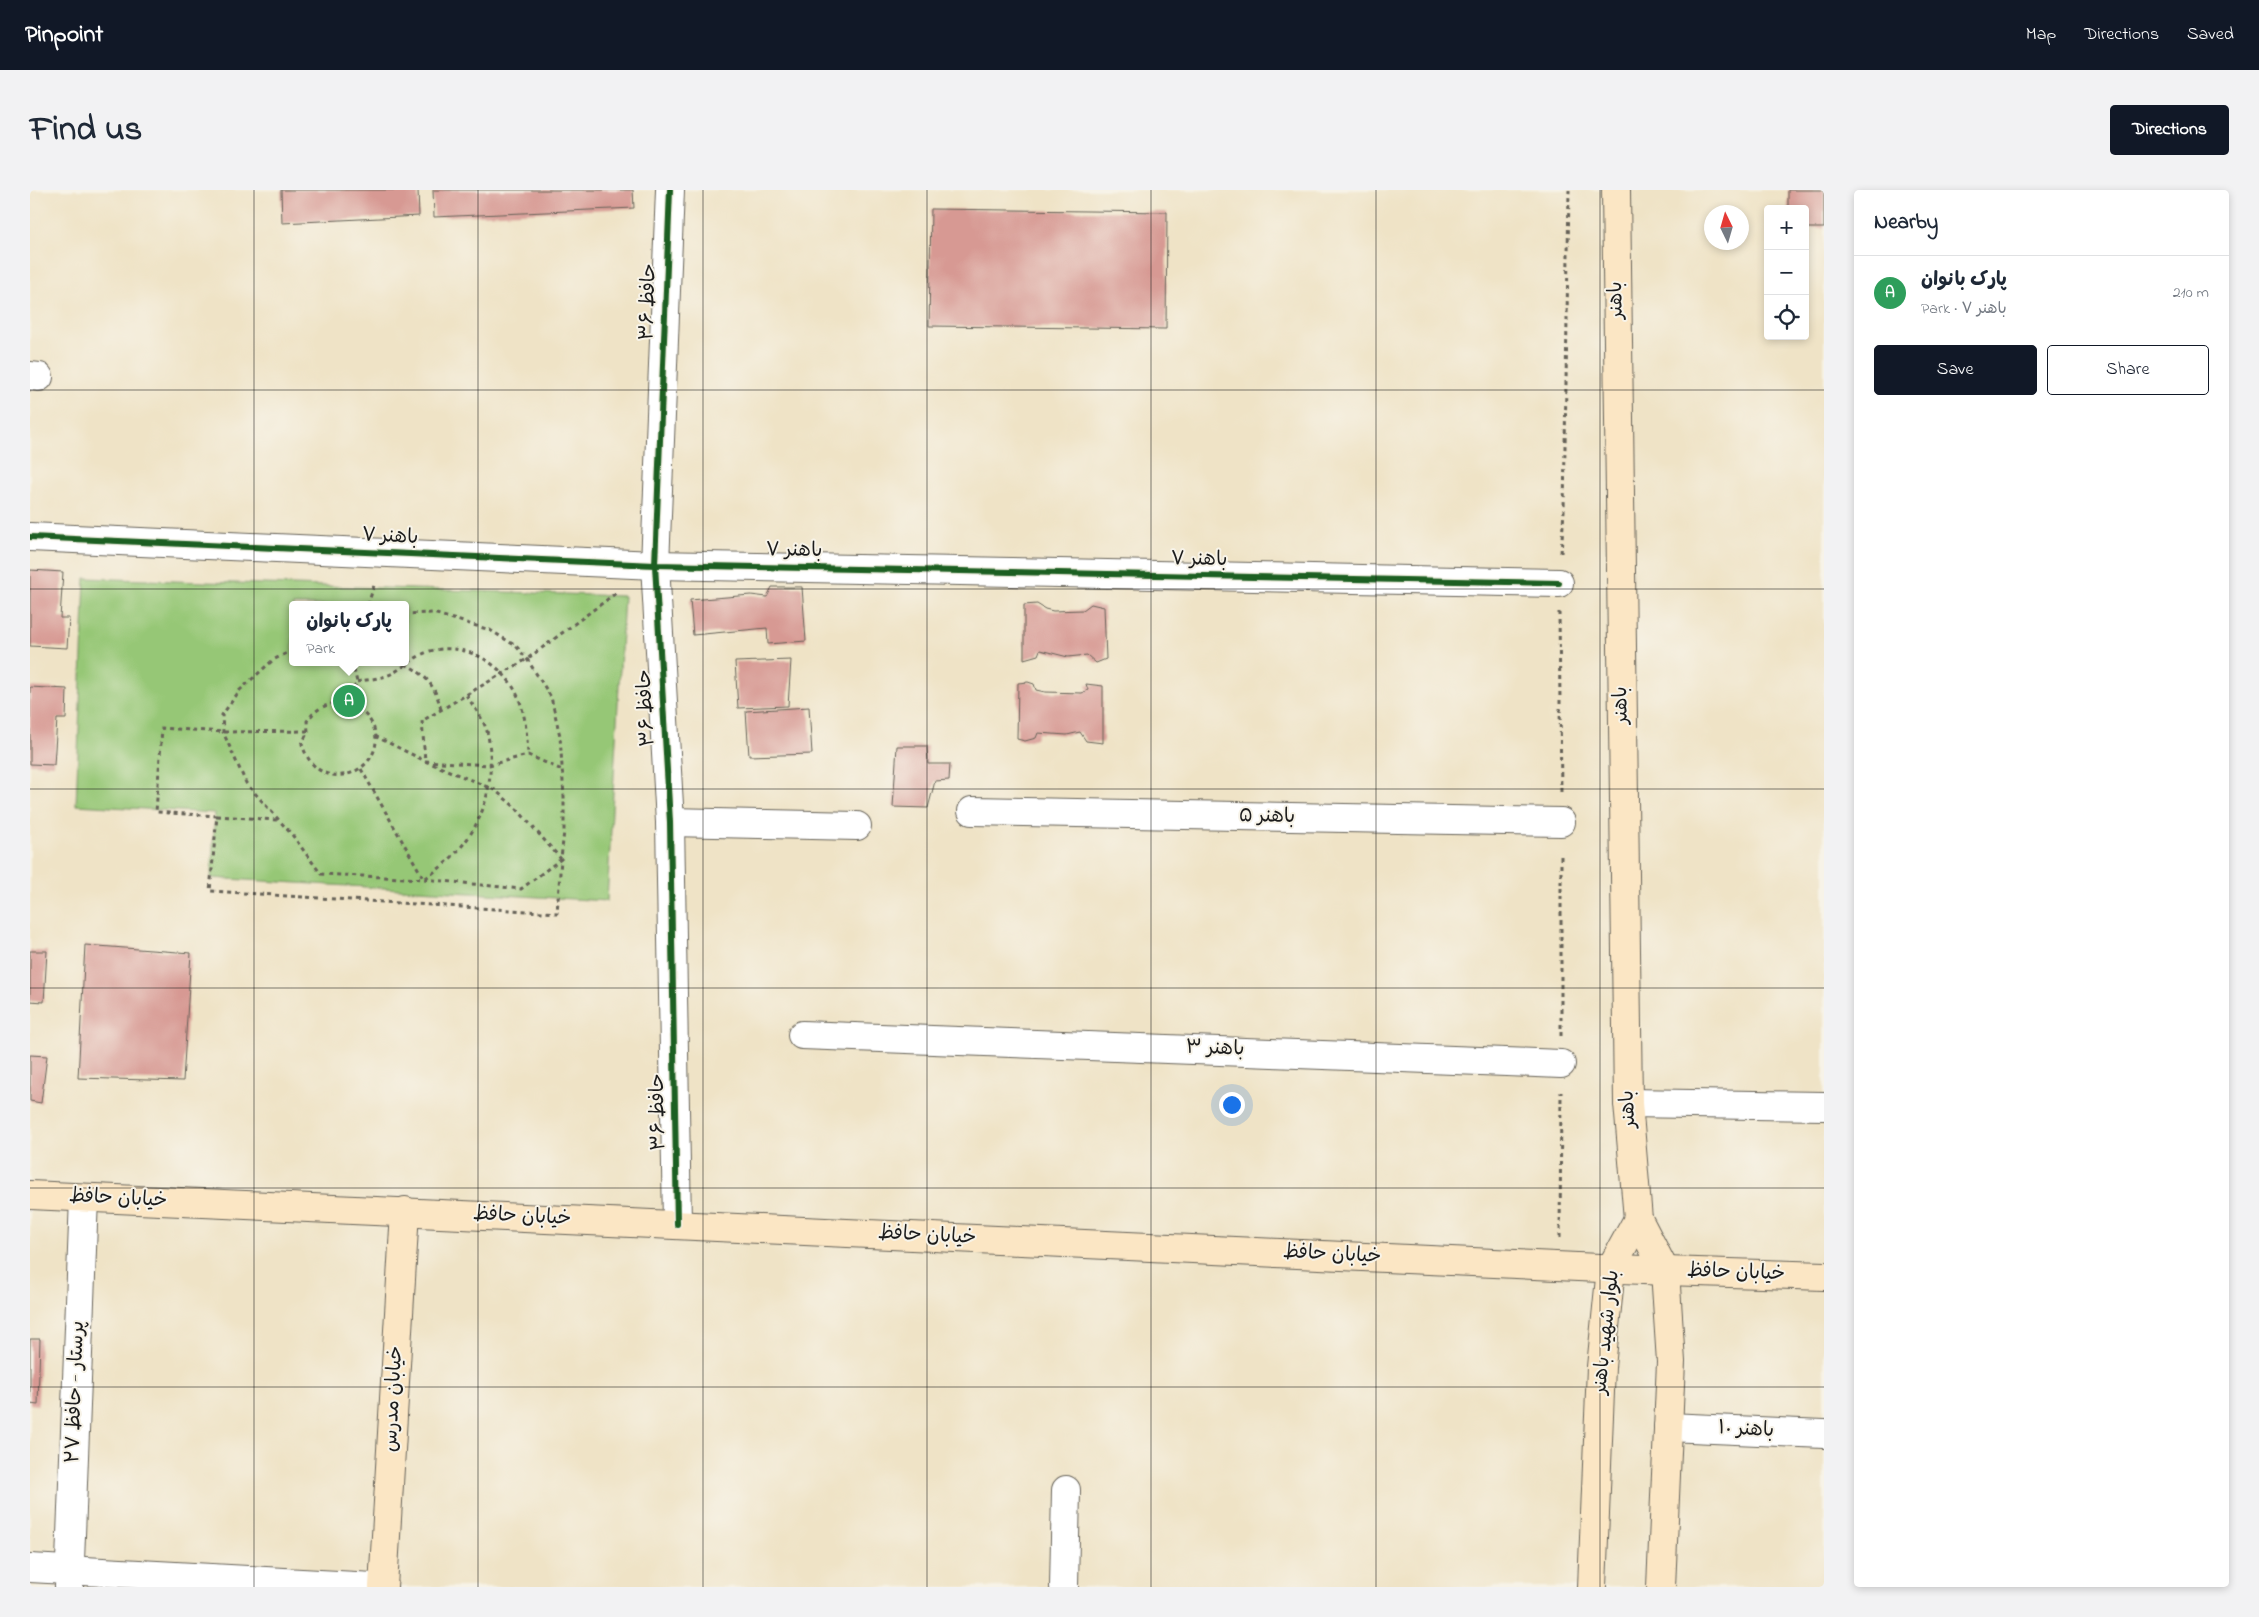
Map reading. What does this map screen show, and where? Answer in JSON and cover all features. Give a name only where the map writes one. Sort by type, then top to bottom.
[{"type":"main road","name":"باهنر","points":[[1616,190],[1628,1103],[1638,1219]]},
{"type":"main road","name":"خیابان حافظ","points":[[30,1195],[1665,1271],[1824,1276]]},
{"type":"main road","name":"خیابان مدرس","points":[[383,1587],[405,1211]]},
{"type":"main road","name":"بلوار شهید باهنر","points":[[1592,1587],[1601,1367],[1611,1268],[1638,1219]]},
{"type":"main road","points":[[1638,1219],[1665,1271],[1670,1362],[1661,1587]]},
{"type":"street","name":"حافظ ۳۶","points":[[670,190],[655,565],[670,822],[677,1224]]},
{"type":"street","name":"باهنر ۷","points":[[30,537],[655,565],[1559,583]]},
{"type":"street","name":"باهنر ۵","points":[[972,811],[1561,822]]},
{"type":"street","points":[[670,822],[857,826]]},
{"type":"street","name":"باهنر ۳","points":[[802,1035],[1561,1064]]},
{"type":"street","points":[[1628,1103],[1824,1106]]},
{"type":"street","name":"پرستار - حافظ ۲۷","points":[[69,1578],[84,1198]]},
{"type":"street","name":"باهنر ۱۰","points":[[1668,1427],[1824,1434]]},
{"type":"street","points":[[1064,1587],[1066,1490]]},
{"type":"street","points":[[30,1568],[69,1578],[374,1587]]},
{"type":"path","points":[[1560,1266],[1561,822],[1559,583],[1564,512],[1569,190]]},
{"type":"path","points":[[425,761],[422,721],[527,659],[655,565]]},
{"type":"path","points":[[217,816],[210,890],[557,913],[564,831],[560,736],[551,697],[527,659],[516,646],[490,630],[433,613],[409,614]]},
{"type":"path","points":[[409,661],[431,651],[449,648],[472,652],[490,662],[503,674],[519,697],[524,713],[528,755]]},
{"type":"path","points":[[289,652],[273,660],[240,690],[222,714],[223,732],[246,783],[321,874],[424,879],[521,889],[561,859]]},
{"type":"path","points":[[347,704],[358,682],[353,666]]},
{"type":"path","points":[[358,682],[390,675],[402,666]]},
{"type":"path","points":[[409,666],[419,671],[430,682],[438,695],[441,710]]},
{"type":"path","points":[[424,879],[444,866],[465,844],[474,831],[484,809],[489,787],[488,734],[466,695]]},
{"type":"path","points":[[335,703],[347,704],[358,708],[366,715],[372,725],[375,736],[375,748],[370,760],[361,769],[349,775],[324,774],[313,767],[305,757],[302,744],[308,731],[306,721],[314,712],[324,706],[335,703]]},
{"type":"path","points":[[278,820],[156,812],[162,728],[223,732],[308,731]]},
{"type":"path","points":[[375,736],[425,761],[489,787],[516,808],[561,859]]},
{"type":"path","points":[[425,761],[489,766],[528,755],[562,770]]},
{"type":"path","points":[[361,769],[424,879]]},
{"type":"green space","points":[[85,578],[624,596],[607,901],[211,878],[215,813],[76,805]]},
{"type":"building","points":[[281,190],[418,190],[419,216],[282,223]]},
{"type":"building","points":[[433,190],[633,190],[634,208],[434,217]]},
{"type":"building","points":[[1788,190],[1824,190],[1824,228],[1809,228],[1809,205],[1788,205]]},
{"type":"building","points":[[931,209],[1167,212],[1166,329],[929,326]]},
{"type":"building","points":[[30,570],[63,572],[60,618],[69,618],[67,648],[30,646]]},
{"type":"building","points":[[772,587],[802,587],[806,641],[768,644],[767,628],[693,635],[690,600],[751,595],[767,597]]},
{"type":"building","points":[[1037,604],[1053,611],[1083,610],[1091,604],[1104,607],[1106,659],[1096,663],[1087,655],[1068,657],[1040,650],[1038,655],[1024,659],[1024,605]]},
{"type":"building","points":[[791,660],[788,706],[738,708],[735,662]]},
{"type":"building","points":[[1028,682],[1034,684],[1036,690],[1045,692],[1082,693],[1088,690],[1086,684],[1103,686],[1103,743],[1086,741],[1080,732],[1067,735],[1038,733],[1036,738],[1025,741],[1017,739],[1018,683]]},
{"type":"building","points":[[30,687],[67,689],[66,719],[57,719],[54,765],[30,764]]},
{"type":"building","points":[[809,707],[812,754],[749,756],[746,711]]},
{"type":"building","points":[[897,746],[927,746],[928,764],[950,764],[949,780],[935,781],[928,808],[893,807]]},
{"type":"building","points":[[85,945],[191,953],[183,1081],[78,1078]]},
{"type":"building","points":[[30,951],[47,951],[44,1002],[30,1001]]},
{"type":"building","points":[[30,1055],[47,1056],[41,1103],[30,1101]]},
{"type":"building","points":[[30,1339],[40,1339],[38,1405],[30,1404]]},
{"type":"cycle path","points":[[670,190],[655,565],[670,822],[677,1224]]},
{"type":"cycle path","points":[[30,537],[655,565],[1559,583]]},
{"type":"place","name":"پارک بانوان","points":[[349,701]]}]
